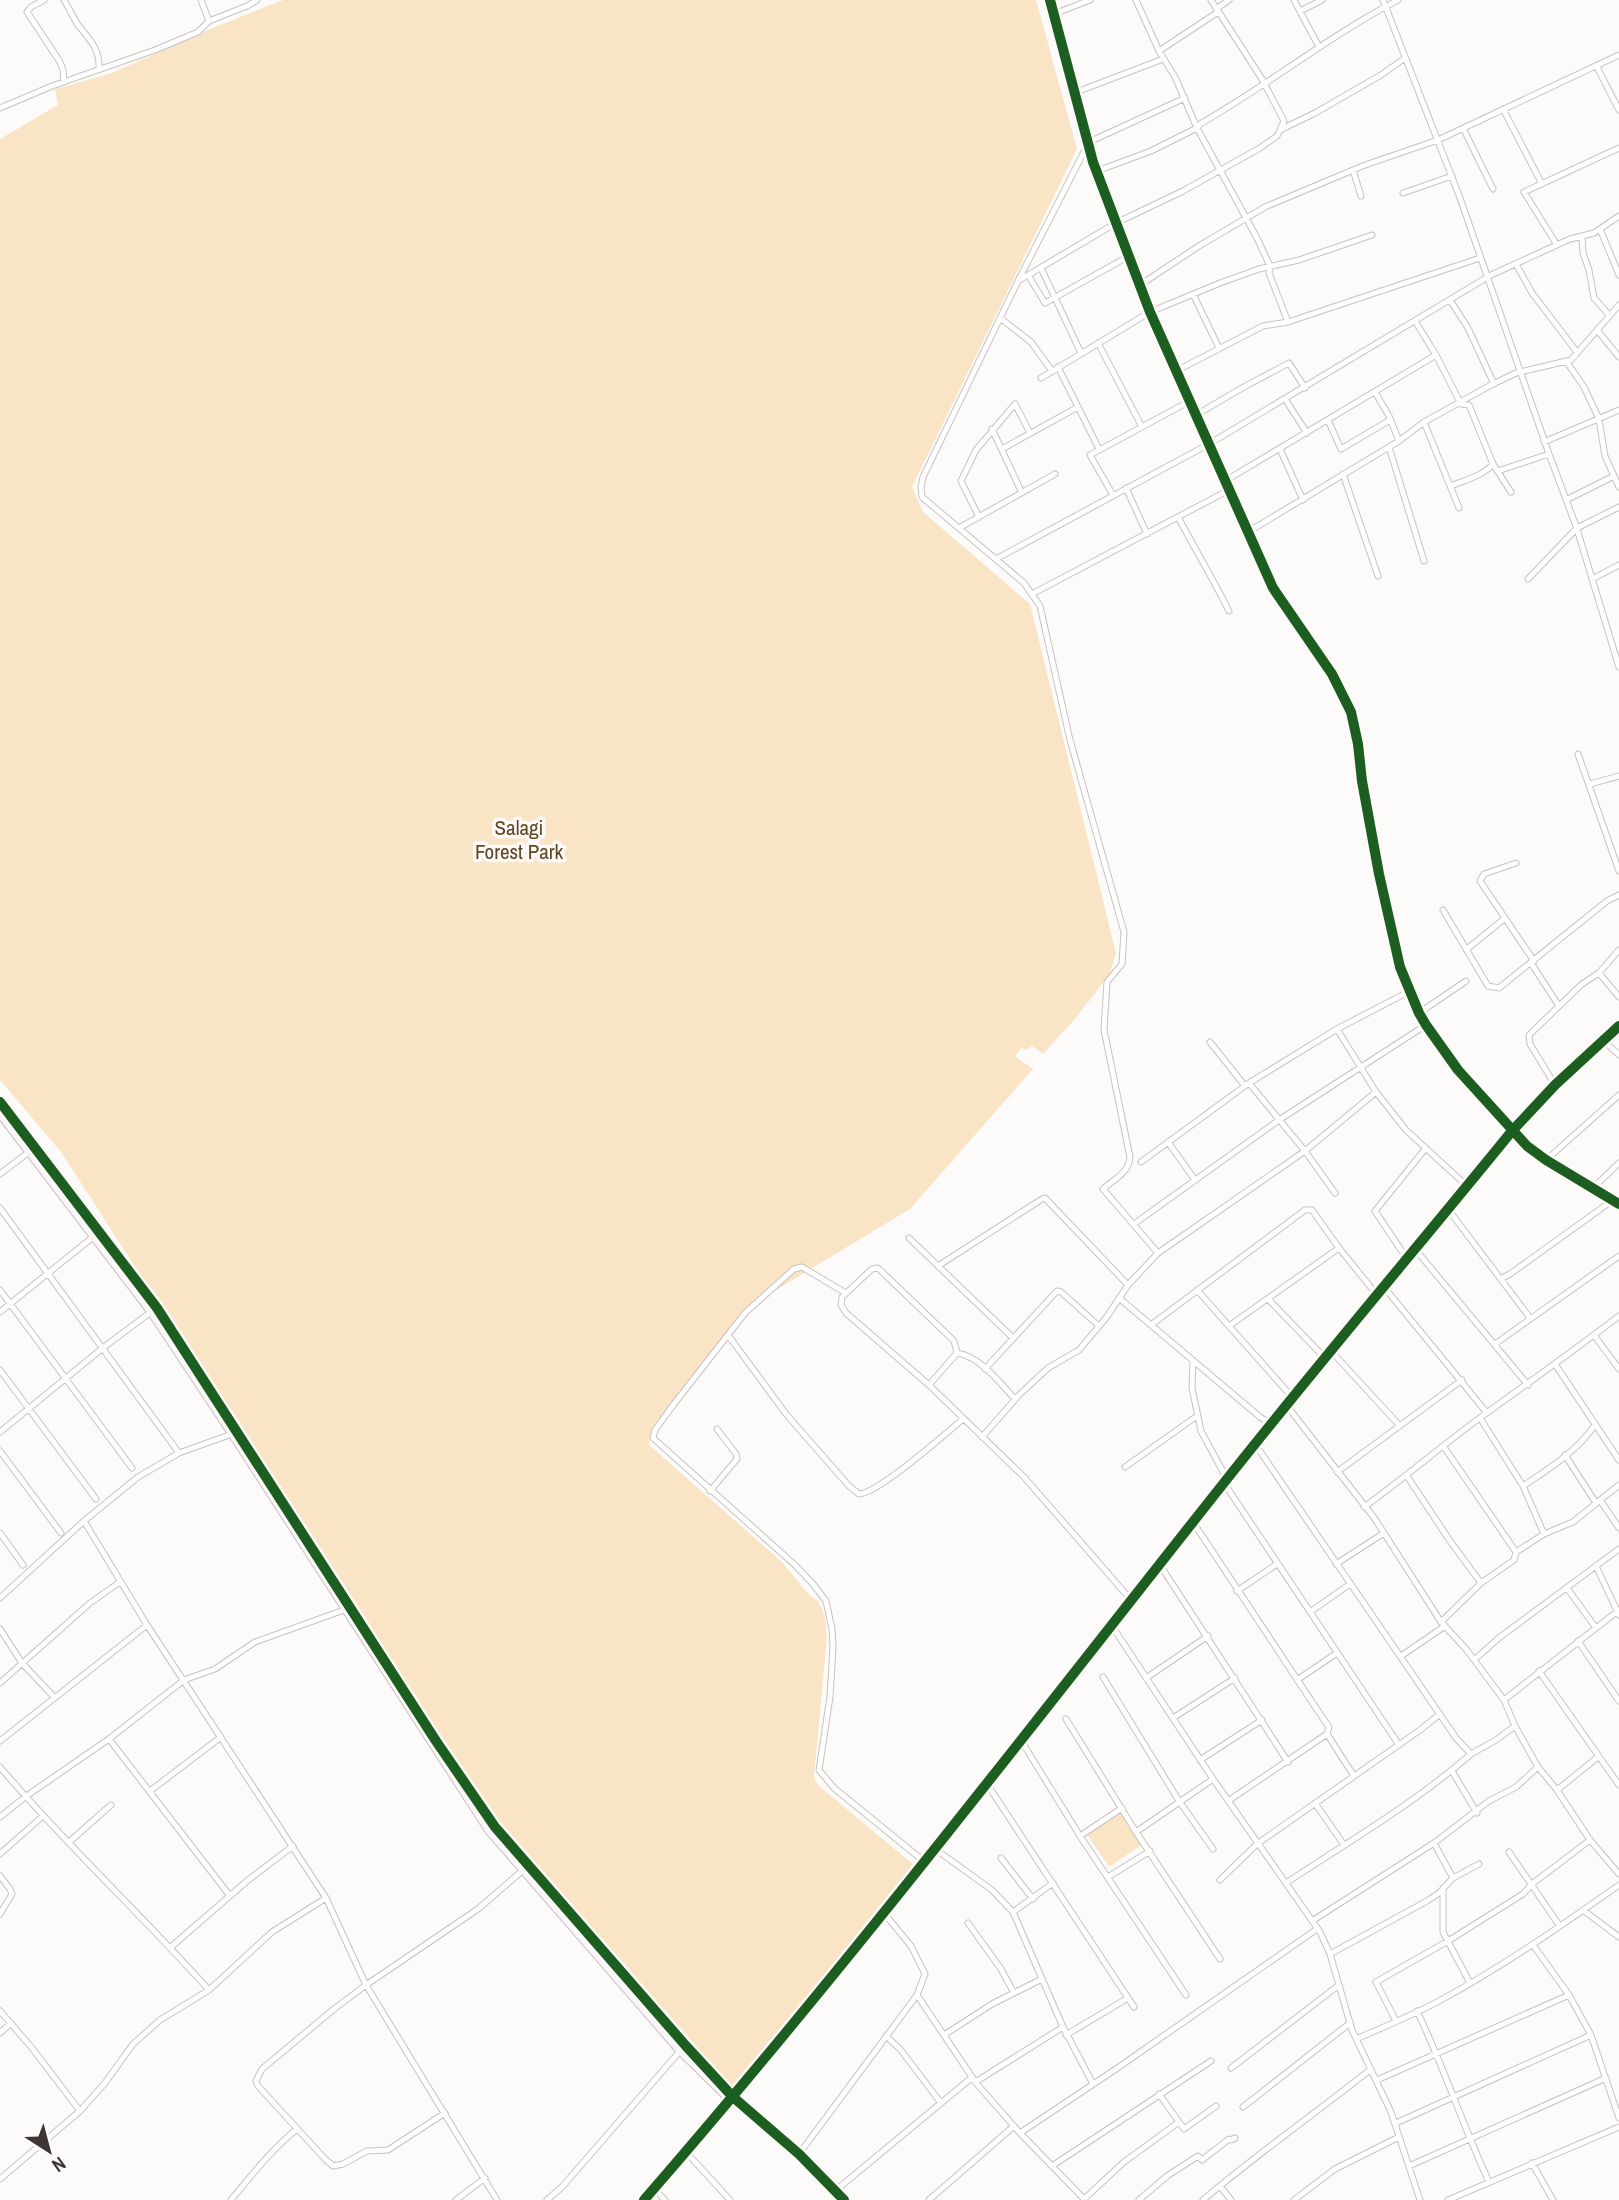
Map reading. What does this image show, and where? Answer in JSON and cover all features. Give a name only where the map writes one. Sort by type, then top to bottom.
[{"type":"street","points":[[44,0],[27,12],[60,62],[64,82]]},
{"type":"street","points":[[64,0],[79,26],[95,45],[100,60],[99,69]]},
{"type":"street","points":[[201,0],[209,22]]},
{"type":"street","points":[[0,108],[198,32],[209,22],[257,0]]},
{"type":"street","points":[[1050,0],[1097,171],[1150,312],[1273,588],[1332,674],[1351,712],[1379,874],[1399,967],[1419,1013],[1458,1070],[1527,1146],[1616,1202],[1502,1278]]},
{"type":"street","points":[[1054,14],[1090,0]]},
{"type":"street","points":[[1136,0],[1197,128],[1270,267],[1269,273],[1288,322]]},
{"type":"street","points":[[1018,281],[1116,223],[1183,191],[1276,136],[1284,121],[1265,85],[1211,0]]},
{"type":"street","points":[[1159,51],[1229,0]]},
{"type":"street","points":[[1294,0],[1319,47]]},
{"type":"street","points":[[1300,11],[1322,0]]},
{"type":"street","points":[[1097,171],[1151,151],[1197,128],[1384,3],[1398,0]]},
{"type":"street","points":[[1384,3],[1452,176],[1544,442],[1577,528],[1619,667]]},
{"type":"street","points":[[1140,285],[1265,207],[1353,170],[1438,140],[1619,55]]},
{"type":"street","points":[[1280,130],[1381,75],[1405,58]]},
{"type":"street","points":[[1074,93],[1163,59]]},
{"type":"street","points":[[1597,66],[1619,110]]},
{"type":"street","points":[[1158,1253],[1103,1189],[1122,1174],[1129,1165],[1130,1157],[1104,1030],[1107,982],[1122,964],[1124,932],[1070,740],[1040,606],[1024,583],[922,497],[921,487],[923,477],[1088,142],[1185,98]]},
{"type":"street","points":[[1503,109],[1542,184]]},
{"type":"street","points":[[1463,128],[1493,189]]},
{"type":"street","points":[[1557,245],[1524,192],[1619,148]]},
{"type":"street","points":[[1353,170],[1361,196]]},
{"type":"street","points":[[1403,193],[1452,176]]},
{"type":"street","points":[[996,559],[1209,444],[1487,278],[1618,219]]},
{"type":"street","points":[[1600,229],[1619,275]]},
{"type":"street","points":[[1041,378],[1150,312],[1220,283],[1372,234]]},
{"type":"street","points":[[1582,236],[1583,253],[1594,298],[1610,316]]},
{"type":"street","points":[[1028,275],[1045,303],[1129,256]]},
{"type":"street","points":[[1176,370],[1264,326],[1288,322],[1480,258]]},
{"type":"street","points":[[1516,264],[1532,293],[1577,352]]},
{"type":"street","points":[[1041,268],[1082,353]]},
{"type":"street","points":[[1193,294],[1219,348]]},
{"type":"street","points":[[1450,300],[1468,328],[1494,384]]},
{"type":"street","points":[[1248,532],[1399,441],[1424,422],[1494,384],[1520,372],[1571,360],[1619,305]]},
{"type":"street","points":[[1000,318],[1031,342],[1055,369],[1100,449]]},
{"type":"street","points":[[1415,321],[1461,404]]},
{"type":"street","points":[[1597,330],[1619,357]]},
{"type":"street","points":[[1098,343],[1142,427]]},
{"type":"street","points":[[1225,481],[1436,355]]},
{"type":"street","points":[[1566,361],[1584,387],[1599,419],[1605,456],[1619,487]]},
{"type":"street","points":[[1196,415],[1289,363],[1305,388]]},
{"type":"street","points":[[1375,391],[1399,441]]},
{"type":"street","points":[[1285,400],[1307,433]]},
{"type":"street","points":[[1113,495],[1090,455],[1190,401]]},
{"type":"street","points":[[979,517],[961,481],[976,450],[1015,404],[1030,433]]},
{"type":"street","points":[[1461,404],[1469,405],[1493,464],[1511,492]]},
{"type":"street","points":[[1002,449],[1078,407]]},
{"type":"street","points":[[1544,442],[1619,410]]},
{"type":"street","points":[[1328,420],[1341,449],[1391,420]]},
{"type":"street","points":[[1424,422],[1459,508]]},
{"type":"street","points":[[992,429],[1022,493]]},
{"type":"street","points":[[1389,447],[1424,561]]},
{"type":"street","points":[[1280,449],[1303,500]]},
{"type":"street","points":[[1498,471],[1549,454]]},
{"type":"street","points":[[1451,486],[1472,478],[1493,464]]},
{"type":"street","points":[[959,528],[1055,474]]},
{"type":"street","points":[[1343,474],[1378,576]]},
{"type":"street","points":[[1566,500],[1614,476]]},
{"type":"street","points":[[1126,488],[1147,534]]},
{"type":"street","points":[[1032,594],[1229,490]]},
{"type":"street","points":[[1528,579],[1577,528],[1619,507]]},
{"type":"street","points":[[1178,517],[1229,611]]},
{"type":"street","points":[[1592,579],[1619,565]]},
{"type":"street","points":[[1578,754],[1619,871]]},
{"type":"street","points":[[1590,784],[1619,776]]},
{"type":"street","points":[[1516,863],[1484,874],[1480,877],[1481,886],[1533,962],[1559,1006]]},
{"type":"street","points":[[1443,910],[1488,986],[1499,988],[1606,901],[1619,895]]},
{"type":"street","points":[[1467,949],[1504,919]]},
{"type":"street","points":[[1555,1085],[1528,1040],[1529,1035],[1582,984],[1599,973],[1619,950]]},
{"type":"street","points":[[1599,973],[1619,997]]},
{"type":"street","points":[[1419,1013],[1466,981]]},
{"type":"street","points":[[1141,1162],[1247,1084],[1337,1028],[1410,991]]},
{"type":"street","points":[[1134,1224],[1279,1120],[1426,1025]]},
{"type":"street","points":[[644,2200],[733,2097],[926,1863],[1225,1481],[1512,1131],[1555,1085],[1619,1026]]},
{"type":"street","points":[[1337,1028],[1376,1092],[1406,1130],[1467,1186]]},
{"type":"street","points":[[1603,1040],[1619,1055]]},
{"type":"street","points":[[1210,1042],[1305,1151],[1335,1193]]},
{"type":"street","points":[[982,1437],[1015,1399],[1048,1368],[1079,1350],[1128,1285],[1158,1253],[1305,1151],[1376,1092]]},
{"type":"street","points":[[1546,1160],[1619,1095]]},
{"type":"street","points":[[0,1102],[157,1307],[443,1751],[495,1827],[685,2046],[733,2097],[799,2154],[842,2199]]},
{"type":"street","points":[[0,1114],[151,1312],[489,1831],[680,2051],[725,2095],[733,2097]]},
{"type":"street","points":[[1168,1142],[1195,1180]]},
{"type":"street","points":[[1407,1259],[1375,1211],[1426,1148]]},
{"type":"street","points":[[0,1174],[29,1152]]},
{"type":"street","points":[[1593,1188],[1619,1163]]},
{"type":"street","points":[[938,1266],[1045,1199],[1128,1285]]},
{"type":"street","points":[[0,1208],[179,1453]]},
{"type":"street","points":[[1448,1209],[1530,1318]]},
{"type":"street","points":[[1151,1325],[1305,1210],[1312,1210],[1377,1295]]},
{"type":"street","points":[[0,1312],[93,1237]]},
{"type":"street","points":[[909,1238],[1013,1338]]},
{"type":"street","points":[[1229,1326],[1339,1248]]},
{"type":"street","points":[[1415,1249],[1528,1385]]},
{"type":"street","points":[[1495,1343],[1619,1256]]},
{"type":"street","points":[[844,1292],[802,1267],[797,1267],[745,1313],[653,1435],[654,1441],[795,1565],[821,1592],[826,1601],[833,1647],[830,1697],[818,1766],[821,1774],[926,1863]]},
{"type":"street","points":[[957,1353],[954,1341],[878,1268],[872,1269],[844,1292],[840,1300],[842,1309],[929,1385],[1041,1495],[1132,1601]]},
{"type":"street","points":[[1384,1287],[1487,1413]]},
{"type":"street","points":[[0,1290],[132,1468]]},
{"type":"street","points":[[1197,1290],[1293,1398]]},
{"type":"street","points":[[985,1369],[1056,1292],[1061,1292],[1099,1326]]},
{"type":"street","points":[[1119,1298],[1272,1425]]},
{"type":"street","points":[[1268,1298],[1325,1359]]},
{"type":"street","points":[[0,1432],[151,1312]]},
{"type":"street","points":[[1364,1507],[1619,1316]]},
{"type":"street","points":[[729,1335],[786,1414],[859,1494],[870,1491],[916,1458],[963,1419]]},
{"type":"street","points":[[1594,1335],[1619,1369]]},
{"type":"street","points":[[1331,1352],[1400,1426]]},
{"type":"street","points":[[957,1353],[973,1358],[1015,1399]]},
{"type":"street","points":[[929,1385],[957,1353]]},
{"type":"street","points":[[1192,1361],[1192,1388],[1201,1431],[1225,1481],[1399,1745]]},
{"type":"street","points":[[1555,1364],[1619,1460]]},
{"type":"street","points":[[0,1370],[96,1499]]},
{"type":"street","points":[[1337,1472],[1461,1380]]},
{"type":"street","points":[[1287,1406],[1384,1533],[1443,1624],[1504,1700],[1538,1767],[1557,1790],[1590,1840],[1619,1874]]},
{"type":"street","points":[[1125,1467],[1197,1416]]},
{"type":"street","points":[[1480,1419],[1523,1486],[1544,1534]]},
{"type":"street","points":[[1523,1486],[1566,1455],[1586,1438],[1595,1425]]},
{"type":"street","points":[[710,1491],[737,1459],[717,1429]]},
{"type":"street","points":[[0,1598],[138,1476],[179,1453],[232,1434]]},
{"type":"street","points":[[1255,1444],[1456,1738],[1471,1754]]},
{"type":"street","points":[[1444,1447],[1516,1552]]},
{"type":"street","points":[[0,1451],[61,1533]]},
{"type":"street","points":[[1566,1455],[1619,1528]]},
{"type":"street","points":[[1407,1476],[1481,1583]]},
{"type":"street","points":[[1401,1656],[1443,1624],[1481,1583],[1514,1560],[1516,1552],[1544,1534],[1573,1522],[1619,1485]]},
{"type":"street","points":[[84,1521],[147,1625],[326,1898],[366,1985],[497,2200]]},
{"type":"street","points":[[1193,1522],[1329,1727],[1327,1734],[1228,1801]]},
{"type":"street","points":[[0,1533],[23,1565]]},
{"type":"street","points":[[1336,1564],[1384,1533]]},
{"type":"street","points":[[1474,1660],[1500,1637],[1619,1549]]},
{"type":"street","points":[[1237,1591],[1278,1564]]},
{"type":"street","points":[[1160,1565],[1288,1762]]},
{"type":"street","points":[[1504,1700],[1618,1613],[1596,1566]]},
{"type":"street","points":[[0,1683],[90,1603],[120,1582]]},
{"type":"street","points":[[1310,1612],[1350,1584]]},
{"type":"street","points":[[1567,1588],[1596,1628]]},
{"type":"street","points":[[0,1817],[184,1680],[215,1669],[256,1642],[344,1610]]},
{"type":"street","points":[[0,1741],[147,1625]]},
{"type":"street","points":[[1112,1626],[1200,1760],[1317,1929],[1330,1954],[1356,2039],[1396,2123],[1420,2200]]},
{"type":"street","points":[[0,1629],[22,1663],[54,1697]]},
{"type":"street","points":[[1146,1678],[1208,1636]]},
{"type":"street","points":[[1578,1641],[1619,1701]]},
{"type":"street","points":[[1297,1679],[1337,1653]]},
{"type":"street","points":[[1539,1671],[1619,1785]]},
{"type":"street","points":[[1103,1677],[1213,1849]]},
{"type":"street","points":[[1173,1718],[1235,1678]]},
{"type":"street","points":[[1220,1880],[1257,1843],[1440,1714]]},
{"type":"street","points":[[1066,1719],[1136,1832],[1220,1959]]},
{"type":"street","points":[[1200,1760],[1262,1720]]},
{"type":"street","points":[[1286,1883],[1515,1726]]},
{"type":"street","points":[[1327,1734],[1354,1776]]},
{"type":"street","points":[[149,1791],[221,1737]]},
{"type":"street","points":[[109,1738],[230,1896]]},
{"type":"street","points":[[1022,1742],[1080,1836],[1186,1995]]},
{"type":"street","points":[[1557,1790],[1598,1757]]},
{"type":"street","points":[[0,1767],[25,1797],[209,1990]]},
{"type":"street","points":[[1312,1921],[1434,1843],[1489,1801],[1516,1787],[1538,1767]]},
{"type":"street","points":[[1452,1771],[1477,1812]]},
{"type":"street","points":[[1136,1832],[1213,1779]]},
{"type":"street","points":[[987,1784],[1134,2007]]},
{"type":"street","points":[[1315,1803],[1344,1845]]},
{"type":"street","points":[[69,1842],[111,1805]]},
{"type":"street","points":[[1080,1836],[1122,1808]]},
{"type":"street","points":[[0,1854],[43,1816]]},
{"type":"street","points":[[1396,2021],[1376,1982],[1523,1894],[1532,1884],[1590,1840]]},
{"type":"street","points":[[1434,1843],[1453,1878]]},
{"type":"street","points":[[170,1947],[293,1846]]},
{"type":"street","points":[[935,1850],[992,1890],[1013,1912],[1066,2035],[1093,2084]]},
{"type":"street","points":[[1108,1877],[1150,1852]]},
{"type":"street","points":[[1509,1852],[1559,1926]]},
{"type":"street","points":[[1001,1858],[1033,1899]]},
{"type":"street","points":[[1330,1954],[1427,1901],[1453,1878],[1479,1864]]},
{"type":"street","points":[[446,2113],[394,2147],[382,2151],[367,2151],[338,2166],[330,2164],[256,2081],[262,2070],[366,1985],[478,1909],[523,1871]]},
{"type":"street","points":[[0,1876],[12,1894],[0,1914]]},
{"type":"street","points":[[1013,1912],[1053,1883]]},
{"type":"street","points":[[1356,2039],[1470,1983],[1533,1945],[1619,1885]]},
{"type":"street","points":[[1443,1888],[1443,1932],[1470,1983]]},
{"type":"street","points":[[0,2179],[80,2111],[105,2083],[133,2044],[160,2020],[209,1990],[272,1932],[326,1898]]},
{"type":"street","points":[[1583,1910],[1619,1937]]},
{"type":"street","points":[[799,2154],[917,1996],[925,1974],[911,1946],[884,1913]]},
{"type":"street","points":[[968,1923],[1001,1969],[1014,1993]]},
{"type":"street","points":[[1020,2133],[1317,1929]]},
{"type":"street","points":[[1533,1945],[1569,1995],[1591,2035],[1619,2118]]},
{"type":"street","points":[[944,2035],[1042,1979]]},
{"type":"street","points":[[1231,2067],[1339,1985]]},
{"type":"street","points":[[1377,2080],[1569,1995]]},
{"type":"street","points":[[917,1996],[974,2079],[1020,2133],[1084,2199],[1124,2162],[1179,2122]]},
{"type":"street","points":[[1066,2035],[1128,1998]]},
{"type":"street","points":[[0,2011],[80,2111]]},
{"type":"street","points":[[1417,2011],[1489,2182]]},
{"type":"street","points":[[0,2033],[11,2023]]},
{"type":"street","points":[[1243,2108],[1350,2023]]},
{"type":"street","points":[[835,2191],[970,2079],[977,2081],[1063,2027]]},
{"type":"street","points":[[1396,2123],[1591,2035]]},
{"type":"street","points":[[886,2036],[900,2049],[941,2103]]},
{"type":"street","points":[[547,2200],[562,2187],[680,2051]]},
{"type":"street","points":[[1052,2166],[1211,2061]]},
{"type":"street","points":[[1203,2200],[1371,2069]]},
{"type":"street","points":[[1409,2166],[1606,2078]]},
{"type":"street","points":[[1159,2094],[1184,2129],[1216,2106]]},
{"type":"street","points":[[929,2200],[1014,2126]]},
{"type":"street","points":[[1448,2200],[1619,2127]]},
{"type":"street","points":[[231,2200],[275,2148],[297,2129]]},
{"type":"street","points":[[1294,2200],[1335,2169],[1399,2137]]},
{"type":"street","points":[[1139,2200],[1167,2176],[1198,2156],[1202,2160],[1235,2138]]},
{"type":"street","points":[[686,2152],[730,2200]]},
{"type":"street","points":[[1532,2163],[1553,2200]]},
{"type":"street","points":[[456,2200],[485,2178]]},
{"type":"street","points":[[1220,2186],[1231,2200]]},
{"type":"street","points":[[654,2189],[665,2200]]},
{"type":"green space","name":"Salagi Forest Park","points":[[283,0],[1036,0],[1077,149],[912,487],[923,512],[1030,604],[1116,953],[1110,974],[1043,1054],[1032,1046],[1027,1050],[1021,1048],[1015,1056],[1033,1069],[910,1209],[748,1307],[738,1316],[650,1438],[649,1445],[782,1562],[810,1596],[818,1601],[825,1616],[827,1637],[814,1776],[817,1784],[915,1866],[736,2090],[619,1967],[490,1820],[342,1601],[208,1380],[61,1152],[0,1080],[0,139],[58,105],[55,89],[112,73]]},
{"type":"green space","points":[[1122,1812],[1143,1844],[1109,1867],[1087,1834]]},
{"type":"cycle path","points":[[1050,0],[1093,162],[1150,312],[1273,588],[1332,674],[1351,712],[1379,874],[1400,967],[1419,1013],[1458,1070],[1527,1146],[1619,1204]]},
{"type":"cycle path","points":[[644,2200],[866,1935],[1258,1440],[1512,1131],[1555,1085],[1619,1026]]},
{"type":"cycle path","points":[[0,1102],[157,1308],[436,1741],[495,1827],[733,2097],[799,2154],[844,2200]]}]
